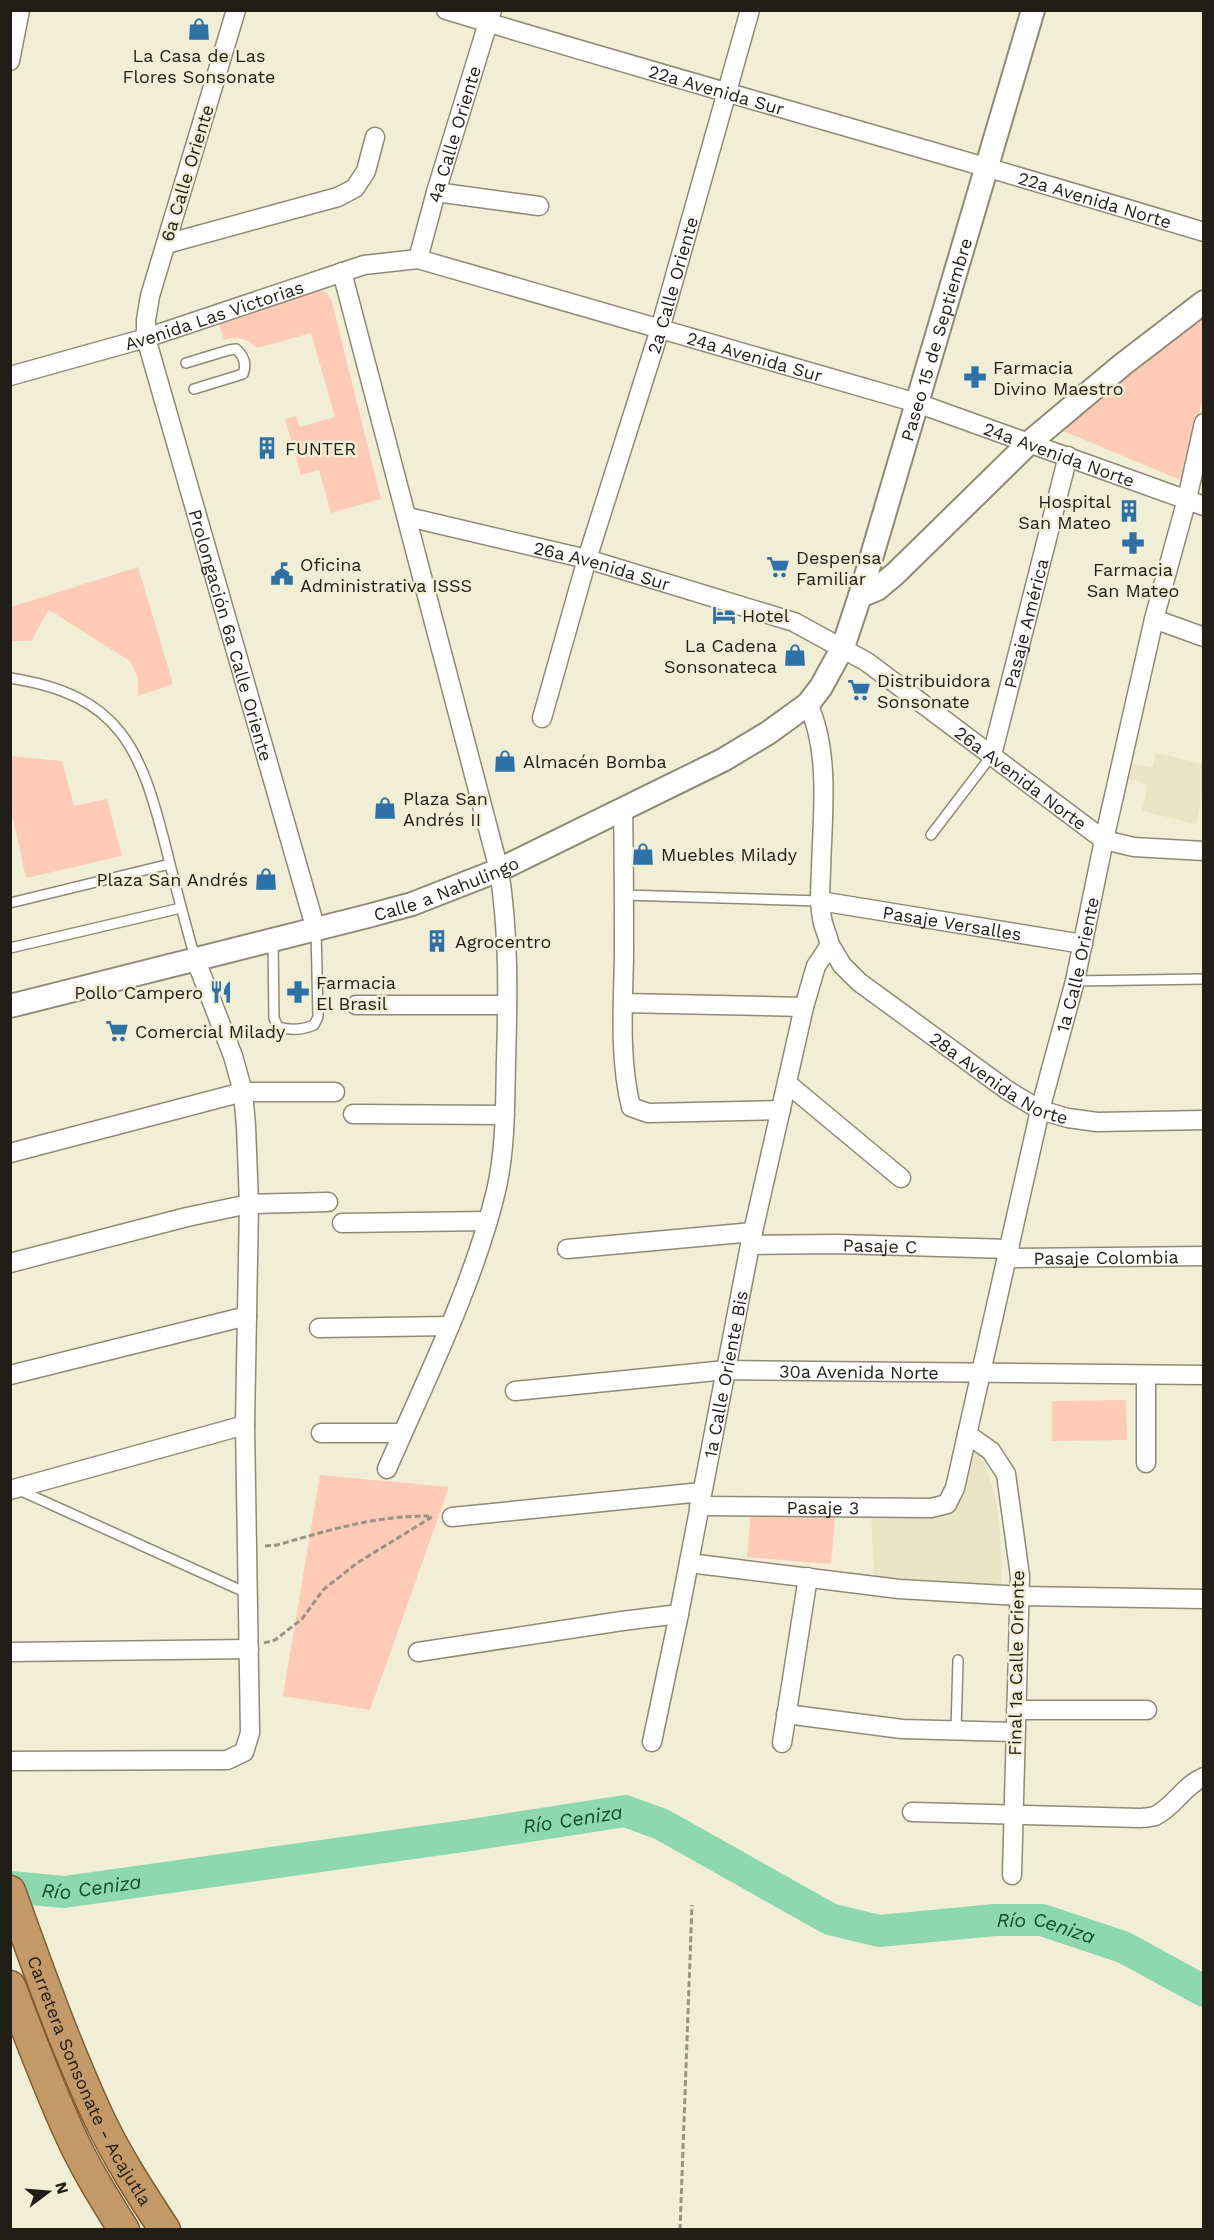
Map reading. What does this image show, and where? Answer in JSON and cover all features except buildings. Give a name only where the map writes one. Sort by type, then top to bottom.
[{"type":"highway","name":"Carretera Sonsonate - Acajutla","points":[[10,1891],[97,2114],[121,2161],[165,2229]]},
{"type":"highway","name":"Carretera Sonsonate - Acajutla","points":[[10,1986],[43,2073],[70,2135],[101,2193],[124,2229]]},
{"type":"street","points":[[10,61],[20,10]]},
{"type":"street","name":"6a Calle Oriente","points":[[146,338],[150,296],[236,10]]},
{"type":"street","name":"22a Avenida Sur","points":[[446,10],[490,17],[726,93],[987,166]]},
{"type":"street","name":"2a Calle Oriente","points":[[542,718],[587,559],[660,328],[750,10]]},
{"type":"street","name":"Paseo 15 de Septiembre","points":[[837,657],[860,596],[1033,10]]},
{"type":"street","name":"4a Calle Oriente","points":[[418,259],[436,192],[490,17]]},
{"type":"street","points":[[166,244],[338,197],[356,188],[366,171],[375,137]]},
{"type":"street","name":"22a Avenida Norte","points":[[987,166],[1203,232]]},
{"type":"street","points":[[436,192],[539,206]]},
{"type":"street","name":"24a Avenida Sur","points":[[418,259],[917,403]]},
{"type":"street","name":"Avenida Las Victorias","points":[[10,376],[146,338],[342,272],[391,260],[418,259]]},
{"type":"street","points":[[342,272],[499,870],[508,941],[505,1115],[497,1189],[488,1221],[450,1326],[387,1469]]},
{"type":"street","points":[[860,596],[877,589],[895,574],[1030,442],[1122,364],[1203,303]]},
{"type":"street","name":"Prolongación 6a Calle Oriente","points":[[146,338],[316,930]]},
{"type":"street","name":"24a Avenida Norte","points":[[917,403],[1195,502]]},
{"type":"street","name":"1a Calle Oriente","points":[[947,1504],[955,1488],[1040,1110],[1075,981],[1154,619],[1195,502],[1203,423]]},
{"type":"street","name":"Pasaje América","points":[[992,755],[1068,456]]},
{"type":"street","name":"26a Avenida Sur","points":[[408,517],[587,559],[794,622]]},
{"type":"street","points":[[1154,619],[1203,637]]},
{"type":"street","name":"26a Avenida Norte","points":[[794,622],[837,657],[867,662],[1104,840],[1134,847],[1203,852]]},
{"type":"street","name":"Calle a Nahulingo","points":[[10,1006],[412,904],[499,870],[723,760],[768,733],[808,704],[821,687],[837,657]]},
{"type":"street","name":"28a Avenida Norte","points":[[808,704],[821,741],[820,901],[830,945],[842,965],[859,982],[1007,1090],[1040,1110],[1068,1118],[1097,1122],[1203,1120]]},
{"type":"street","points":[[623,809],[625,895],[623,1003],[626,1086],[631,1107],[648,1113],[781,1110]]},
{"type":"street","name":"Pasaje Versalles","points":[[820,901],[1083,944]]},
{"type":"street","name":"1a Calle Oriente Bis","points":[[652,1742],[752,1239],[804,1007],[816,966],[830,945]]},
{"type":"street","points":[[10,1761],[227,1760],[244,1752],[250,1733],[245,1425],[249,1203],[243,1092],[233,1056],[195,958]]},
{"type":"street","points":[[623,1003],[804,1007]]},
{"type":"street","points":[[356,1005],[507,1005]]},
{"type":"street","points":[[788,1084],[901,1178]]},
{"type":"street","points":[[10,1152],[243,1092],[335,1092]]},
{"type":"street","points":[[353,1114],[505,1115]]},
{"type":"street","points":[[10,1263],[249,1203],[328,1202]]},
{"type":"street","points":[[342,1223],[488,1221]]},
{"type":"street","name":"Pasaje C","points":[[567,1249],[752,1239],[1009,1253]]},
{"type":"street","name":"Pasaje Colombia","points":[[1009,1253],[1203,1257]]},
{"type":"street","points":[[10,1375],[247,1316]]},
{"type":"street","points":[[319,1328],[450,1326]]},
{"type":"street","name":"30a Avenida Norte","points":[[515,1391],[726,1370],[1203,1375]]},
{"type":"street","points":[[1146,1375],[1146,1463]]},
{"type":"street","points":[[13,1489],[245,1425]]},
{"type":"street","points":[[321,1433],[402,1433]]},
{"type":"street","name":"Final 1a Calle Oriente","points":[[967,1434],[991,1451],[1006,1474],[1020,1576],[1014,1732],[1012,1875]]},
{"type":"street","name":"Pasaje 3","points":[[452,1517],[701,1499],[932,1508],[947,1504]]},
{"type":"street","points":[[689,1563],[899,1589],[1020,1596],[1203,1599]]},
{"type":"street","points":[[782,1743],[808,1577]]},
{"type":"street","points":[[418,1652],[679,1614]]},
{"type":"street","points":[[10,1652],[249,1649]]},
{"type":"street","points":[[1016,1710],[1148,1710]]},
{"type":"street","points":[[786,1714],[902,1729],[1014,1732]]},
{"type":"street","points":[[912,1812],[1140,1818],[1155,1816],[1188,1785],[1203,1777]]},
{"type":"lane","points":[[186,363],[229,350],[236,350],[244,359],[246,368],[243,374],[194,389]]},
{"type":"lane","points":[[10,678],[56,688],[88,702],[108,718],[126,738],[145,773],[195,958]]},
{"type":"lane","points":[[931,835],[992,755]]},
{"type":"lane","points":[[10,903],[170,864]]},
{"type":"lane","points":[[625,895],[820,901]]},
{"type":"lane","points":[[10,948],[181,908]]},
{"type":"lane","points":[[273,941],[274,1018],[278,1027],[287,1030],[305,1029],[314,1025],[318,1017],[316,930]]},
{"type":"lane","points":[[1075,981],[1203,979]]},
{"type":"lane","points":[[13,1489],[249,1594]]},
{"type":"lane","points":[[956,1731],[958,1660]]},
{"type":"path","points":[[248,1547],[277,1545],[354,1524],[394,1516],[452,1517]]},
{"type":"path","points":[[249,1649],[275,1640],[302,1619],[323,1590],[357,1563],[432,1516]]},
{"type":"path","points":[[680,2229],[692,1905]]},
{"type":"shaded area","points":[[317,291],[325,292],[331,298],[381,499],[331,513],[319,470],[301,475],[285,419],[296,416],[300,427],[335,417],[311,333],[257,348],[242,339],[224,340],[219,323]]},
{"type":"shaded area","points":[[1203,311],[1203,397],[1183,481],[1056,428]]},
{"type":"shaded area","points":[[138,567],[173,684],[138,696],[138,678],[130,661],[49,610],[31,641],[11,641],[11,607]]},
{"type":"shaded area","points":[[1156,753],[1203,764],[1203,791],[1196,824],[1142,811],[1148,784],[1129,779],[1132,764],[1152,768]]},
{"type":"shaded area","points":[[10,756],[62,761],[74,806],[107,799],[122,856],[26,878],[11,809]]},
{"type":"shaded area","points":[[1126,1400],[1127,1440],[1052,1441],[1052,1401]]},
{"type":"shaded area","points":[[970,1443],[980,1452],[992,1485],[999,1516],[1001,1585],[996,1587],[874,1580],[871,1512],[938,1514]]},
{"type":"shaded area","points":[[320,1475],[449,1487],[370,1710],[283,1696]]},
{"type":"shaded area","points":[[751,1510],[835,1517],[831,1564],[747,1557]]},
{"type":"waterway","name":"Río Ceniza","points":[[10,1887],[64,1892],[625,1811],[661,1824],[830,1919],[879,1931],[995,1920],[1042,1920],[1123,1947],[1204,1991]]},
{"type":"place","name":"La Casa de Las Flores Sonsonate","points":[[199,29]]},
{"type":"place","name":"Farmacia Divino Maestro","points":[[975,377]]},
{"type":"place","name":"FUNTER","points":[[267,448]]},
{"type":"place","name":"Hospital San Mateo","points":[[1129,511]]},
{"type":"place","name":"Farmacia San Mateo","points":[[1133,543]]},
{"type":"place","name":"Despensa Familiar","points":[[778,567]]},
{"type":"place","name":"Oficina Administrativa ISSS","points":[[282,574]]},
{"type":"place","name":"Hotel","points":[[724,615]]},
{"type":"place","name":"La Cadena Sonsonateca","points":[[795,655]]},
{"type":"place","name":"Distribuidora Sonsonate","points":[[859,690]]},
{"type":"place","name":"Almacén Bomba","points":[[505,761]]},
{"type":"place","name":"Plaza San Andrés II","points":[[385,808]]},
{"type":"place","name":"Muebles Milady","points":[[643,854]]},
{"type":"place","name":"Plaza San Andrés","points":[[266,879]]},
{"type":"place","name":"Agrocentro","points":[[437,941]]},
{"type":"place","name":"Pollo Campero","points":[[221,992]]},
{"type":"place","name":"Farmacia El Brasil","points":[[298,992]]},
{"type":"place","name":"Comercial Milady","points":[[117,1031]]}]
